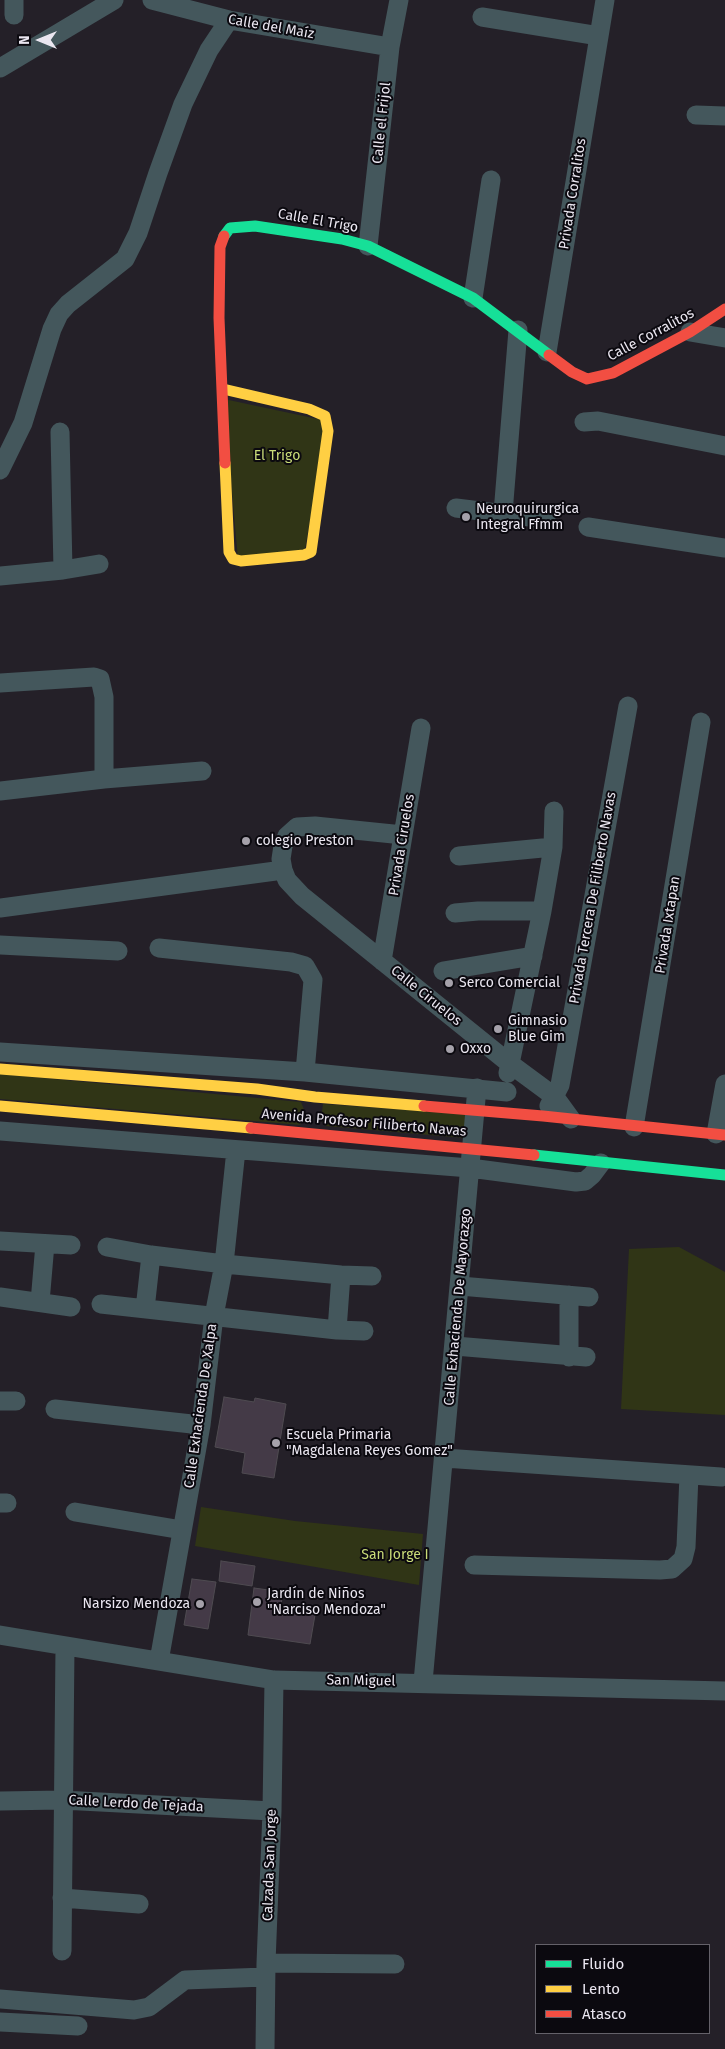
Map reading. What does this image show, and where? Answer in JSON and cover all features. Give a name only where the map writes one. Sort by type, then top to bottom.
[{"type":"main road","name":"Calle El Trigo","points":[[223,389],[309,409],[325,416],[328,430],[314,548],[309,554],[241,561],[233,558],[228,544],[219,318],[220,255],[224,235],[230,228],[255,226],[342,239],[368,246],[473,298],[572,372],[587,379]]},
{"type":"main road","name":"Calle Corralitos","points":[[587,379],[613,373],[690,332],[725,309]]},
{"type":"main road","name":"Avenida Profesor Filiberto Navas","points":[[0,1070],[247,1088],[314,1101],[543,1116],[721,1135]]},
{"type":"main road","name":"Avenida Profesor Filiberto Navas","points":[[0,1106],[311,1129],[601,1163],[725,1175]]},
{"type":"street","points":[[0,68],[114,0]]},
{"type":"street","name":"Calle del Maíz","points":[[152,0],[229,20],[390,47]]},
{"type":"street","points":[[398,6],[413,0]]},
{"type":"street","name":"Privada Corralitos","points":[[547,352],[605,0]]},
{"type":"street","name":"Calle el Frijol","points":[[368,246],[390,47],[398,6]]},
{"type":"street","points":[[482,17],[598,36]]},
{"type":"street","points":[[0,470],[22,423],[52,329],[59,314],[68,304],[125,259],[138,233],[183,104],[210,50],[229,20]]},
{"type":"street","points":[[696,115],[725,116]]},
{"type":"street","points":[[473,298],[491,180]]},
{"type":"street","points":[[503,513],[518,330]]},
{"type":"street","points":[[690,332],[725,338]]},
{"type":"street","points":[[584,422],[598,421],[725,446]]},
{"type":"street","points":[[60,432],[63,570]]},
{"type":"street","points":[[456,508],[546,518]]},
{"type":"street","points":[[588,527],[725,548]]},
{"type":"street","points":[[0,576],[63,570],[99,564]]},
{"type":"street","points":[[0,683],[94,677],[101,680],[104,697],[104,779]]},
{"type":"street","name":"Privada Tercera De Filiberto Navas","points":[[543,1116],[560,1086],[628,706]]},
{"type":"street","name":"Privada Ixtapan","points":[[634,1127],[701,722]]},
{"type":"street","name":"Privada Ciruelos","points":[[382,961],[421,728]]},
{"type":"street","points":[[0,791],[104,779],[202,772]]},
{"type":"street","points":[[504,1114],[509,1063],[533,956],[553,847],[554,811]]},
{"type":"street","points":[[0,908],[283,870],[281,859],[283,846],[287,836],[297,827],[315,826],[403,835]]},
{"type":"street","points":[[459,856],[553,847]]},
{"type":"street","name":"Calle Ciruelos","points":[[283,870],[287,880],[302,896],[509,1063],[555,1097],[571,1119]]},
{"type":"street","points":[[455,913],[478,910],[542,911]]},
{"type":"street","points":[[0,945],[118,951]]},
{"type":"street","points":[[160,948],[290,962],[305,966],[313,980],[305,1072]]},
{"type":"street","points":[[443,971],[533,956]]},
{"type":"street","points":[[0,1052],[305,1072],[507,1092]]},
{"type":"street","points":[[721,1135],[725,1084]]},
{"type":"street","name":"Calle Exhacienda De Mayorazgo","points":[[423,1682],[477,1088]]},
{"type":"street","points":[[0,1131],[470,1168],[576,1182],[585,1181],[601,1163]]},
{"type":"street","name":"Calle Exhacienda De Xalpa","points":[[159,1661],[200,1425],[214,1316],[224,1264],[236,1150]]},
{"type":"street","points":[[0,1241],[71,1245]]},
{"type":"street","points":[[40,1302],[46,1244]]},
{"type":"street","points":[[107,1247],[151,1255],[224,1264],[341,1275],[372,1276]]},
{"type":"street","points":[[145,1309],[151,1255]]},
{"type":"street","points":[[337,1330],[341,1275]]},
{"type":"street","points":[[460,1286],[589,1297]]},
{"type":"street","points":[[455,1346],[577,1357],[568,1295]]},
{"type":"street","points":[[0,1298],[71,1307]]},
{"type":"street","points":[[101,1304],[337,1330],[364,1331]]},
{"type":"street","points":[[55,1409],[200,1425]]},
{"type":"street","points":[[444,1458],[722,1477]]},
{"type":"street","points":[[474,1565],[672,1569],[683,1559],[686,1547],[689,1475]]},
{"type":"street","points":[[75,1512],[182,1530]]},
{"type":"street","name":"San Miguel","points":[[0,1636],[274,1680],[725,1690]]},
{"type":"street","points":[[62,1951],[65,1646]]},
{"type":"street","name":"Calzada San Jorge","points":[[265,2049],[274,1680]]},
{"type":"street","name":"Calle Lerdo de Tejada","points":[[0,1801],[62,1800],[272,1812]]},
{"type":"street","points":[[62,1898],[139,1904]]},
{"type":"street","points":[[0,1999],[134,2010],[149,2007],[185,1980],[266,1970],[395,1964]]},
{"type":"street","points":[[0,2022],[78,2026]]},
{"type":"green space","name":"El Trigo","points":[[224,399],[327,421],[304,555],[238,560]]},
{"type":"green space","points":[[0,1074],[301,1102],[305,1112],[300,1125],[0,1099]]},
{"type":"green space","points":[[323,1104],[466,1114],[465,1138],[326,1126],[321,1120]]},
{"type":"green space","points":[[679,1247],[725,1272],[725,1415],[621,1409],[629,1249]]},
{"type":"green space","name":"San Jorge I","points":[[201,1507],[295,1521],[423,1534],[419,1585],[195,1546]]},
{"type":"building","points":[[224,1397],[254,1402],[255,1398],[286,1404],[274,1478],[242,1473],[245,1453],[215,1447]]},
{"type":"building","points":[[221,1561],[255,1566],[252,1586],[219,1581]]},
{"type":"building","name":"Narsizo Mendoza","points":[[192,1579],[216,1582],[208,1629],[184,1625]]},
{"type":"building","points":[[254,1588],[283,1592],[280,1611],[315,1615],[310,1644],[248,1635]]},
{"type":"traffic: fast","points":[[224,236],[230,228],[255,226],[342,239],[368,246],[473,298],[549,355]]},
{"type":"traffic: fast","points":[[534,1155],[725,1175]]},
{"type":"traffic: slow","points":[[223,389],[309,409],[325,416],[328,431],[311,552],[304,555],[241,561],[233,559],[229,552],[225,463]]},
{"type":"traffic: slow","points":[[0,1069],[257,1089],[315,1097],[424,1106]]},
{"type":"traffic: slow","points":[[0,1106],[251,1128]]},
{"type":"traffic: jam","points":[[224,236],[220,247],[219,318],[225,463]]},
{"type":"traffic: jam","points":[[549,355],[572,372],[587,379],[613,373],[690,332],[725,309]]},
{"type":"traffic: jam","points":[[424,1106],[725,1135]]},
{"type":"traffic: jam","points":[[251,1128],[534,1155]]},
{"type":"place","name":"Neuroquirurgica Integral Ffmm","points":[[466,517]]},
{"type":"place","name":"colegio Preston","points":[[246,841]]},
{"type":"place","name":"Serco Comercial","points":[[449,983]]},
{"type":"place","name":"Gimnasio Blue Gim","points":[[498,1029]]},
{"type":"place","name":"Oxxo","points":[[450,1049]]},
{"type":"place","name":"Escuela Primaria \"Magdalena Reyes Gomez\"","points":[[276,1443]]},
{"type":"place","name":"Jardín de Niños \"Narciso Mendoza\"","points":[[257,1602]]},
{"type":"place","name":"Narsizo Mendoza","points":[[200,1604]]}]
